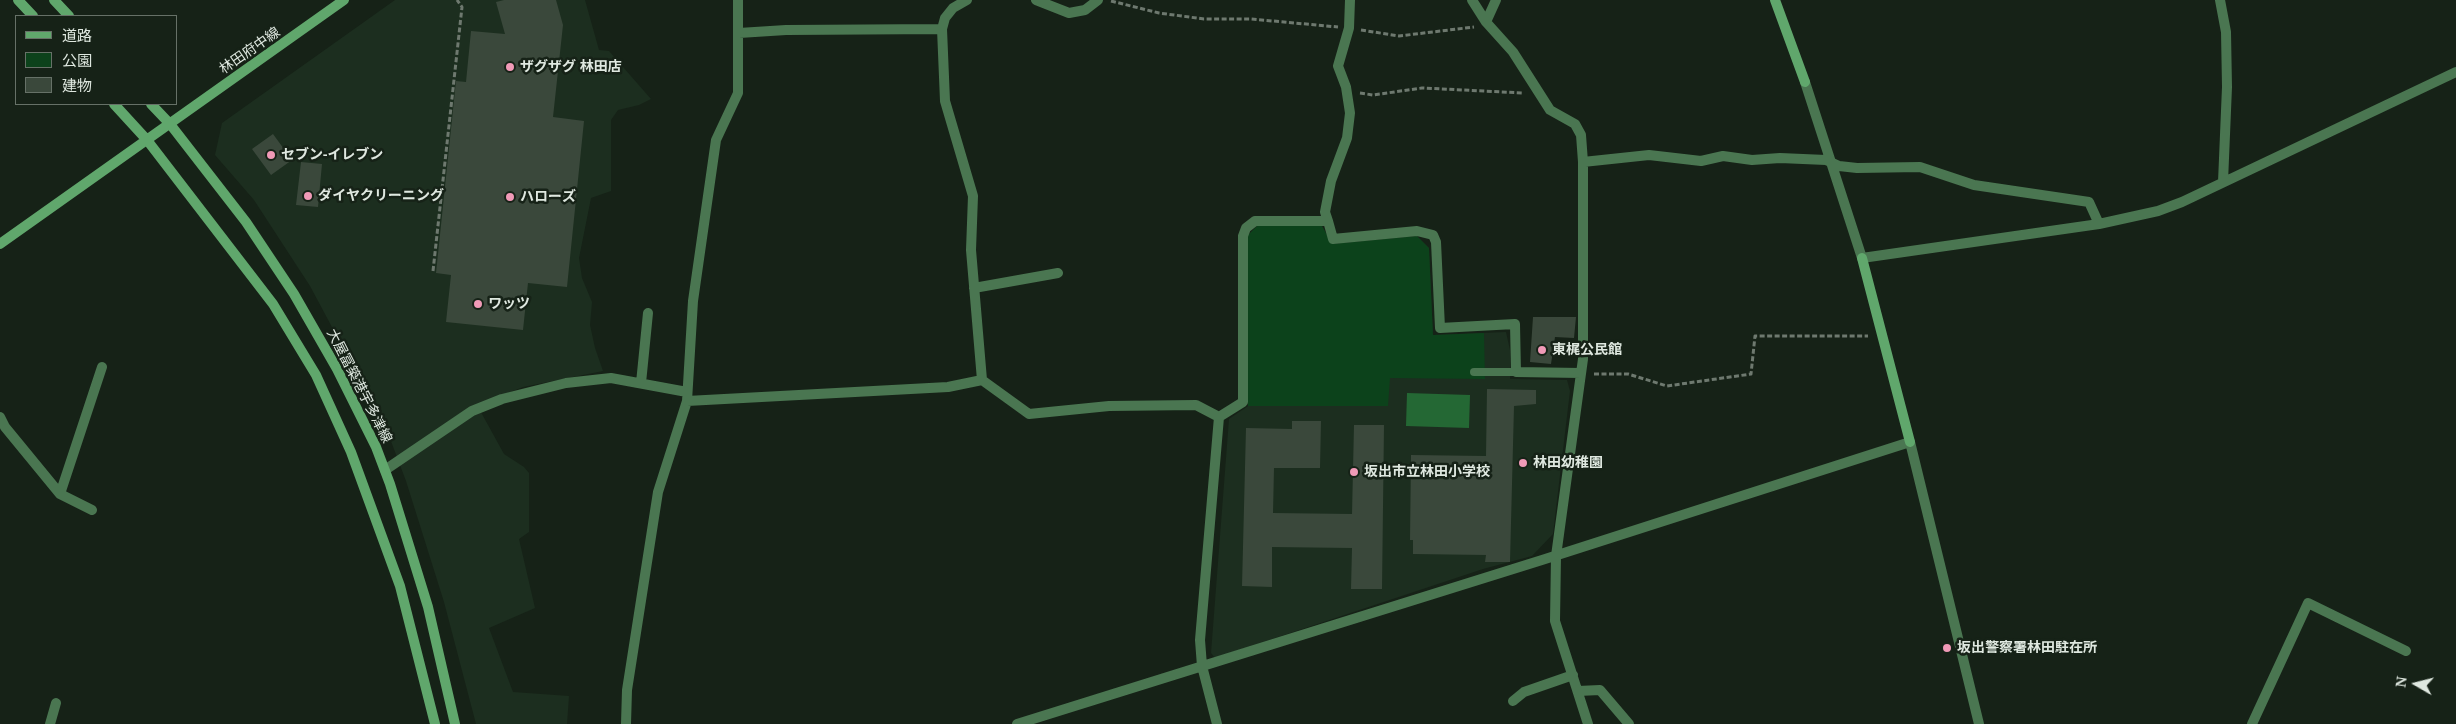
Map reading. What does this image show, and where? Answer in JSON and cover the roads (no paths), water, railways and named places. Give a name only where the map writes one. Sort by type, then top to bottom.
[{"type":"main road","points":[[18,0],[32,15]]},
{"type":"main road","points":[[54,0],[68,15]]},
{"type":"main road","name":"林田府中線","points":[[170,124],[344,0]]},
{"type":"main road","points":[[1774,0],[1805,82]]},
{"type":"main road","points":[[115,105],[147,140],[273,304],[316,375],[351,452],[400,586],[434,724]]},
{"type":"main road","name":"大屋冨築港宇多津線","points":[[152,105],[170,124],[246,222],[294,294],[337,369],[385,470],[428,607],[455,724]]},
{"type":"main road","points":[[0,244],[170,124]]},
{"type":"main road","points":[[1862,258],[1910,442]]},
{"type":"street","points":[[626,724],[627,690],[658,492],[687,397],[693,301],[716,140],[738,92],[738,0]]},
{"type":"street","points":[[968,0],[953,8],[945,18],[942,29],[945,101],[973,196],[971,250],[982,380]]},
{"type":"street","points":[[1036,0],[1053,9],[1068,13],[1085,10],[1098,0]]},
{"type":"street","points":[[1350,0],[1349,28],[1338,66],[1347,91],[1350,113],[1347,138],[1331,181],[1325,212],[1334,238],[1417,232],[1433,234],[1436,242],[1440,328],[1515,324],[1516,372],[1581,373]]},
{"type":"street","points":[[1472,0],[1486,22],[1513,52],[1550,110],[1575,124],[1581,135],[1583,162],[1583,359],[1556,556],[1555,621],[1588,724]]},
{"type":"street","points":[[1486,22],[1496,0]]},
{"type":"street","points":[[2220,0],[2226,32],[2227,87],[2222,182]]},
{"type":"street","points":[[738,33],[786,30],[942,29]]},
{"type":"street","points":[[1805,82],[1832,163],[1852,232],[1862,258],[2099,224],[2158,211],[2456,72]]},
{"type":"street","points":[[1583,162],[1649,155],[1701,160],[1723,156],[1752,160],[1780,158],[1826,160],[1839,166],[1856,168],[1920,168],[1974,185],[2089,202],[2099,224]]},
{"type":"street","points":[[1219,417],[1243,402],[1243,236],[1246,228],[1255,221],[1328,221]]},
{"type":"street","points":[[974,288],[1058,273]]},
{"type":"street","points":[[642,384],[648,313]]},
{"type":"street","points":[[60,494],[102,367]]},
{"type":"street","points":[[385,470],[453,422],[472,411],[502,399],[566,383],[610,378],[642,384],[687,397],[948,387],[982,380],[1029,414],[1109,406],[1196,405],[1219,417]]},
{"type":"street","points":[[0,417],[5,427],[60,494],[92,510]]},
{"type":"street","points":[[1217,724],[1202,666],[1200,640],[1219,417]]},
{"type":"street","points":[[1017,724],[1556,556],[1910,442],[1979,724]]},
{"type":"street","points":[[2252,724],[2308,603],[2406,651]]},
{"type":"street","points":[[1514,701],[1524,692],[1573,675]]},
{"type":"street","points":[[1578,690],[1600,690],[1629,724]]},
{"type":"street","points":[[50,724],[56,703]]},
{"type":"lane","points":[[1474,372],[1516,372]]},
{"type":"place","name":"ザグザグ 林田店","points":[[510,67]]},
{"type":"place","name":"セブン-イレブン","points":[[271,155]]},
{"type":"place","name":"ダイヤクリーニング","points":[[308,196]]},
{"type":"place","name":"ハローズ","points":[[510,197]]},
{"type":"place","name":"ワッツ","points":[[478,304]]},
{"type":"place","name":"東梶公民館","points":[[1542,350]]},
{"type":"place","name":"林田幼稚園","points":[[1523,463]]},
{"type":"place","name":"坂出市立林田小学校","points":[[1354,472]]},
{"type":"place","name":"坂出警察署林田駐在所","points":[[1947,648]]}]
